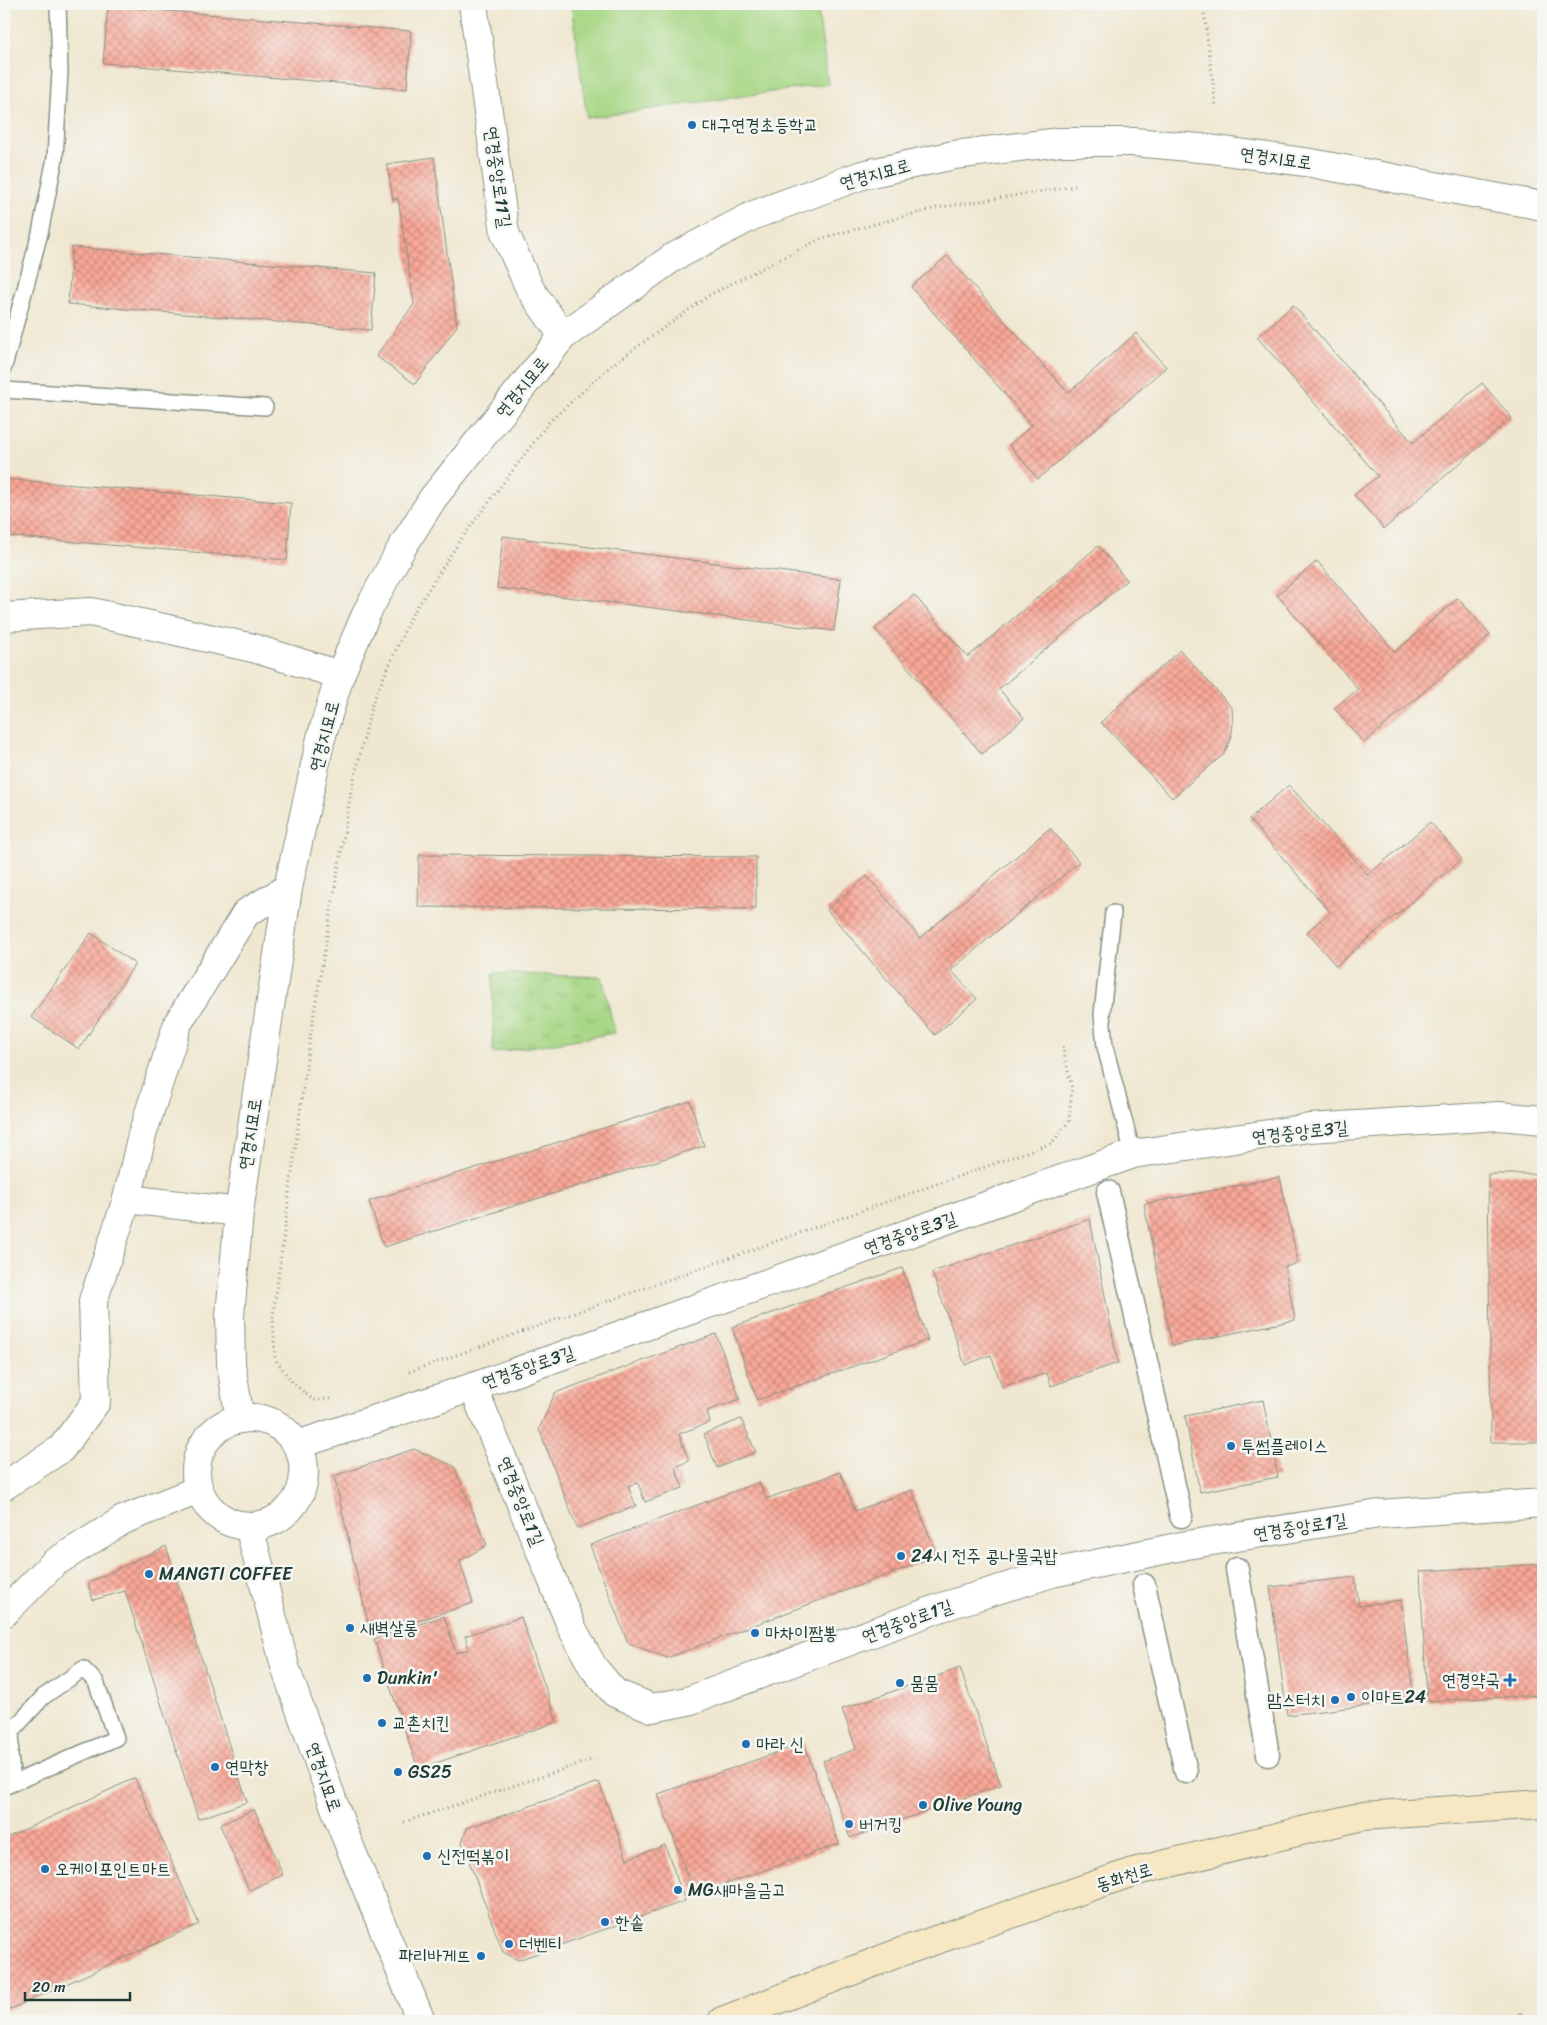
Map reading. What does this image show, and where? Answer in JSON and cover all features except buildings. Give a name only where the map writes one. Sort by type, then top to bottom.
[{"type":"main road","name":"동화천로","points":[[722,2021],[901,1952],[1133,1872],[1363,1816],[1543,1804]]},
{"type":"street","name":"연경중앙로11길","points":[[473,4],[505,234],[530,289],[563,336]]},
{"type":"street","name":"연경지묘로","points":[[240,1419],[231,1364],[230,1316],[239,1212],[288,888],[321,738],[340,675],[368,612],[400,549],[433,498],[563,336],[672,258],[754,216],[862,175],[954,154],[1060,142],[1134,142],[1210,149],[1311,163],[1543,206]]},
{"type":"street","points":[[4,617],[91,612],[253,648],[340,675]]},
{"type":"street","points":[[4,1486],[61,1450],[96,1402],[93,1301],[127,1199],[142,1135],[178,1023],[246,914],[288,888]]},
{"type":"street","name":"연경중앙로3길","points":[[297,1445],[473,1387],[1133,1154],[1309,1128],[1499,1116],[1543,1120]]},
{"type":"street","points":[[1108,1192],[1181,1516]]},
{"type":"street","points":[[127,1199],[239,1212]]},
{"type":"street","name":"연경중앙로1길","points":[[473,1387],[572,1628],[593,1667],[615,1693],[652,1708],[688,1702],[942,1607],[1052,1573],[1187,1545],[1379,1514],[1543,1503]]},
{"type":"street","points":[[256,1418],[273,1423],[286,1432],[297,1445],[302,1460],[304,1476],[300,1492],[292,1506],[280,1517],[266,1524],[250,1526],[233,1523],[218,1516],[206,1504],[198,1490],[195,1471],[199,1453],[208,1437],[222,1425],[240,1419],[256,1418]]},
{"type":"street","points":[[4,1613],[54,1563],[123,1520],[198,1490]]},
{"type":"street","name":"연경지묘로","points":[[250,1526],[286,1670],[343,1830],[421,2021]]},
{"type":"street","points":[[1237,1569],[1268,1756]]},
{"type":"street","points":[[1144,1585],[1186,1772]]},
{"type":"lane","points":[[4,367],[40,234],[55,158],[60,72],[58,4]]},
{"type":"lane","points":[[4,390],[264,406]]},
{"type":"lane","points":[[1113,913],[1102,1014],[1105,1047],[1133,1154]]},
{"type":"lane","points":[[83,1669],[96,1682],[116,1738],[9,1785],[10,1754],[8,1729],[43,1697],[83,1669]]},
{"type":"path","points":[[1203,4],[1216,107]]},
{"type":"path","points":[[335,1398],[313,1400],[293,1383],[275,1359],[273,1316],[310,1037],[352,792],[372,704],[410,618],[459,542],[549,422],[612,365],[711,294],[822,238],[936,208],[1075,186]]},
{"type":"path","points":[[400,1375],[1052,1143],[1069,1121],[1072,1088],[1062,1045]]},
{"type":"path","points":[[404,1822],[594,1759]]},
{"type":"green space","points":[[571,4],[817,4],[828,84],[587,118]]},
{"type":"green space","points":[[493,973],[602,977],[615,1033],[493,1053]]},
{"type":"place","name":"대구연경초등학교","points":[[692,125]]},
{"type":"place","name":"투썸플레이스","points":[[1231,1446]]},
{"type":"place","name":"24시 전주 콩나물국밥","points":[[901,1556]]},
{"type":"place","name":"MANGTI COFFEE","points":[[149,1574]]},
{"type":"place","name":"새벽살롱","points":[[350,1628]]},
{"type":"place","name":"마차이짬뽕","points":[[755,1633]]},
{"type":"place","name":"Dunkin'","points":[[367,1678]]},
{"type":"place","name":"연경약국","points":[[1510,1680]]},
{"type":"place","name":"뭄뭄","points":[[900,1683]]},
{"type":"place","name":"이마트24","points":[[1351,1697]]},
{"type":"place","name":"맘스터치","points":[[1335,1700]]},
{"type":"place","name":"교촌치킨","points":[[382,1723]]},
{"type":"place","name":"마라 신","points":[[746,1744]]},
{"type":"place","name":"연막창","points":[[215,1767]]},
{"type":"place","name":"GS25","points":[[398,1772]]},
{"type":"place","name":"Olive Young","points":[[923,1805]]},
{"type":"place","name":"버거킹","points":[[849,1824]]},
{"type":"place","name":"신전떡볶이","points":[[427,1856]]},
{"type":"place","name":"오케이포인트마트","points":[[45,1869]]},
{"type":"place","name":"MG새마을금고","points":[[678,1890]]},
{"type":"place","name":"한솥","points":[[605,1922]]},
{"type":"place","name":"더벤티","points":[[509,1944]]},
{"type":"place","name":"파리바게뜨","points":[[481,1956]]}]
